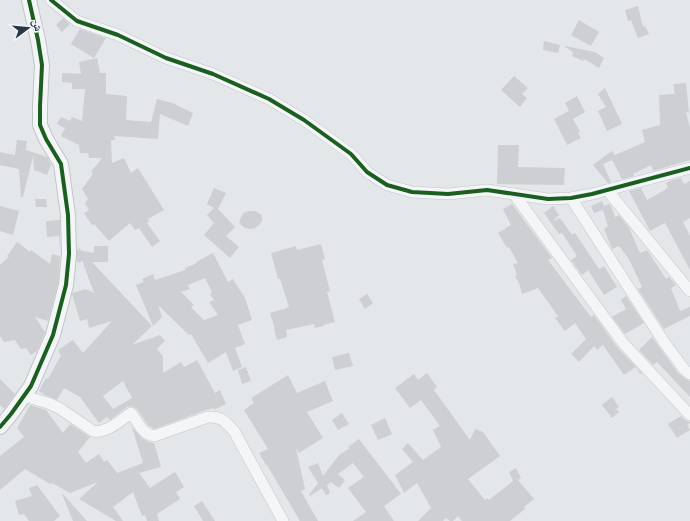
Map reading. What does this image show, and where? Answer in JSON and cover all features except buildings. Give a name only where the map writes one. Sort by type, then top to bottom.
[{"type":"street","points":[[0,427],[31,386],[53,335],[66,285],[70,254],[68,215],[61,164],[46,139],[40,125],[42,65],[29,0]]},
{"type":"street","points":[[51,0],[78,21],[118,36],[166,58],[213,74],[269,99],[304,120],[351,154],[367,172],[387,185],[412,192],[448,194],[487,190],[548,198],[571,198],[592,194],[690,168]]},
{"type":"street","points":[[607,190],[688,287]]},
{"type":"street","points":[[514,194],[623,343],[690,415]]},
{"type":"street","points":[[571,198],[664,342],[684,369],[690,374]]},
{"type":"street","points":[[24,396],[59,408],[98,433],[104,431],[132,413],[143,430],[150,436],[154,436],[208,417],[216,417],[225,421],[234,432],[283,521]]},
{"type":"cycle path","points":[[0,427],[31,386],[53,335],[66,285],[69,254],[68,215],[61,164],[46,139],[40,125],[42,65],[29,0]]},
{"type":"cycle path","points":[[51,0],[77,21],[118,35],[166,58],[213,74],[269,99],[304,120],[351,154],[367,172],[387,185],[412,192],[448,194],[487,190],[548,199],[571,198],[592,194],[690,168]]}]
